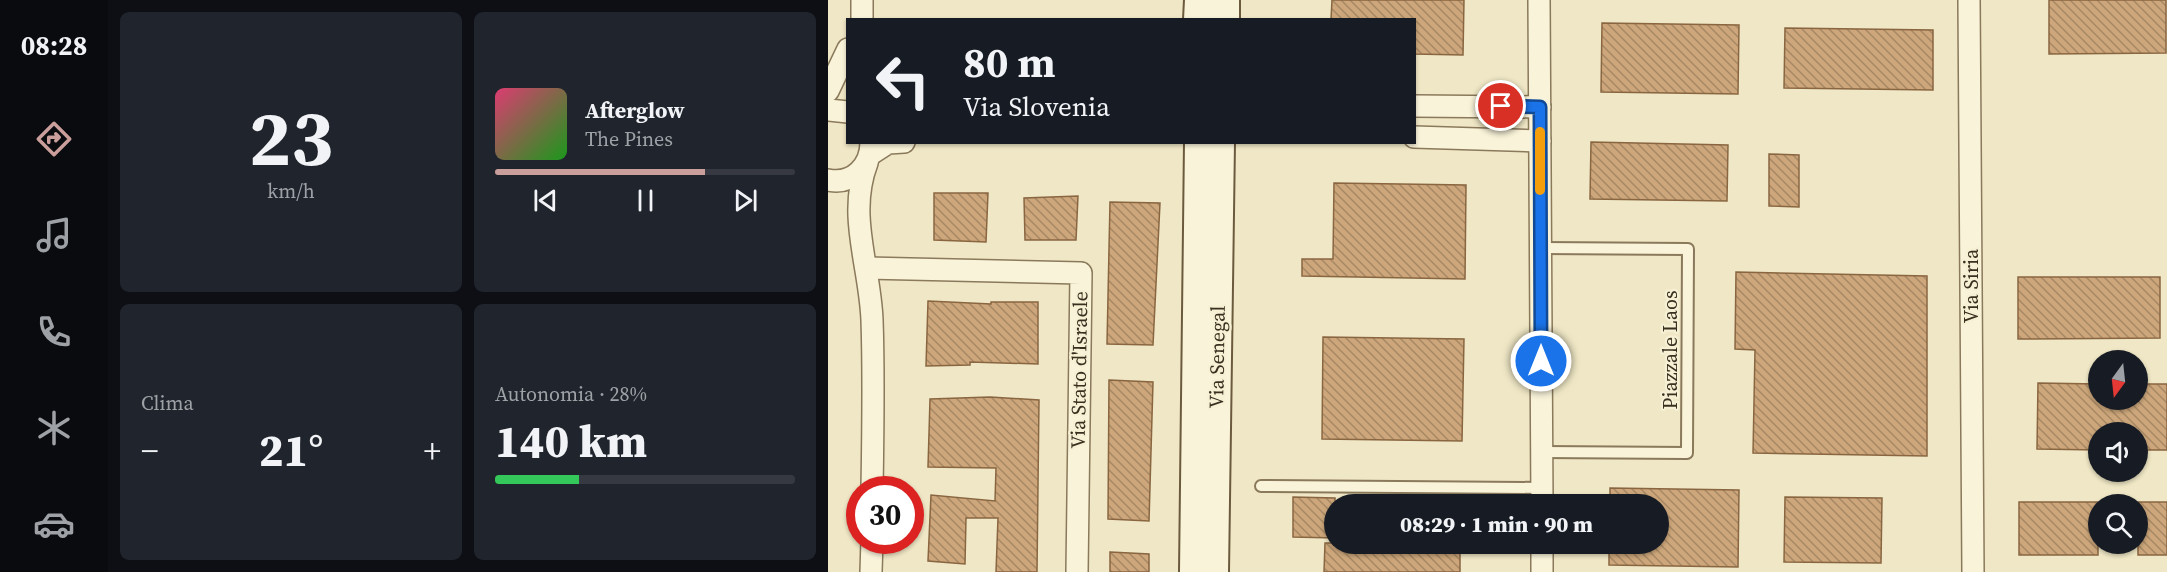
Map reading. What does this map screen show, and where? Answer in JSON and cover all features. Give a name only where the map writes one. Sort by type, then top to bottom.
[{"type":"main road","points":[[1198,18],[1199,0]]},
{"type":"main road","points":[[1225,0],[1225,18]]},
{"type":"main road","name":"Via Senegal","points":[[1194,572],[1199,144]]},
{"type":"main road","name":"Via Senegal","points":[[1214,572],[1220,144]]},
{"type":"street","points":[[1539,0],[1542,494]]},
{"type":"street","name":"Via Siria","points":[[1969,0],[1973,572]]},
{"type":"street","points":[[828,91],[846,53]]},
{"type":"street","points":[[1416,106],[1540,107]]},
{"type":"street","points":[[828,110],[846,112]]},
{"type":"street","points":[[1416,138],[1540,141]]},
{"type":"street","points":[[828,182],[848,179],[859,173],[870,153],[886,144]]},
{"type":"street","points":[[870,153],[859,183],[858,227],[867,268],[872,319],[872,476]]},
{"type":"street","points":[[828,182],[846,204],[858,227]]},
{"type":"street","name":"Via Stato d'Israele","points":[[867,268],[1081,273],[1077,572]]},
{"type":"street","points":[[871,572],[872,554]]},
{"type":"street","points":[[1542,554],[1542,572]]},
{"type":"lane","name":"Piazzale Laos","points":[[1541,248],[1688,249],[1687,453],[1542,452]]},
{"type":"lane","points":[[1261,486],[1486,494]]},
{"type":"building","points":[[1332,0],[1464,0],[1463,55],[1416,54],[1416,18],[1331,18]]},
{"type":"building","points":[[2049,0],[2166,0],[2166,53],[2049,54]]},
{"type":"building","points":[[1602,23],[1739,25],[1738,94],[1601,92]]},
{"type":"building","points":[[1785,28],[1933,30],[1933,90],[1784,88]]},
{"type":"building","points":[[1591,142],[1728,145],[1727,201],[1590,199]]},
{"type":"building","points":[[1769,154],[1799,155],[1799,207],[1769,206]]},
{"type":"building","points":[[1334,183],[1466,185],[1465,279],[1302,276],[1302,259],[1333,259]]},
{"type":"building","points":[[934,193],[988,193],[986,242],[934,240]]},
{"type":"building","points":[[1078,196],[1076,240],[1025,240],[1024,198]]},
{"type":"building","points":[[1110,202],[1160,203],[1153,345],[1107,344]]},
{"type":"building","points":[[1736,272],[1927,276],[1927,456],[1753,453],[1755,350],[1735,349]]},
{"type":"building","points":[[2018,277],[2160,277],[2160,338],[2018,339]]},
{"type":"building","points":[[928,301],[991,304],[991,302],[1038,302],[1038,364],[970,362],[970,365],[926,366]]},
{"type":"building","points":[[1323,337],[1464,339],[1462,441],[1322,439]]},
{"type":"building","points":[[1109,380],[1153,382],[1149,521],[1108,519]]},
{"type":"building","points":[[2038,383],[2088,384],[2088,410],[2148,410],[2148,384],[2167,384],[2167,450],[2148,450],[2148,422],[2088,422],[2088,450],[2037,449]]},
{"type":"building","points":[[990,397],[1039,400],[1037,572],[996,572],[998,518],[966,518],[965,564],[928,561],[931,495],[995,501],[996,468],[928,467],[930,399]]},
{"type":"building","points":[[1610,488],[1739,490],[1738,567],[1609,565],[1609,554],[1669,554],[1669,494],[1610,494]]},
{"type":"building","points":[[1293,497],[1324,498],[1324,538],[1293,537]]},
{"type":"building","points":[[1785,497],[1882,498],[1881,563],[1784,562]]},
{"type":"building","points":[[2019,502],[2088,502],[2088,554],[2098,555],[2019,555]]},
{"type":"building","points":[[2148,502],[2167,502],[2167,555],[2138,555],[2148,554]]},
{"type":"building","points":[[1110,552],[1149,554],[1149,572],[1110,572]]},
{"type":"building","points":[[1325,554],[1460,554],[1460,572],[1324,572]]},
{"type":"slow traffic","points":[[1540,132],[1540,190]]},
{"type":"route","points":[[1501,106],[1540,107],[1541,361]]}]
